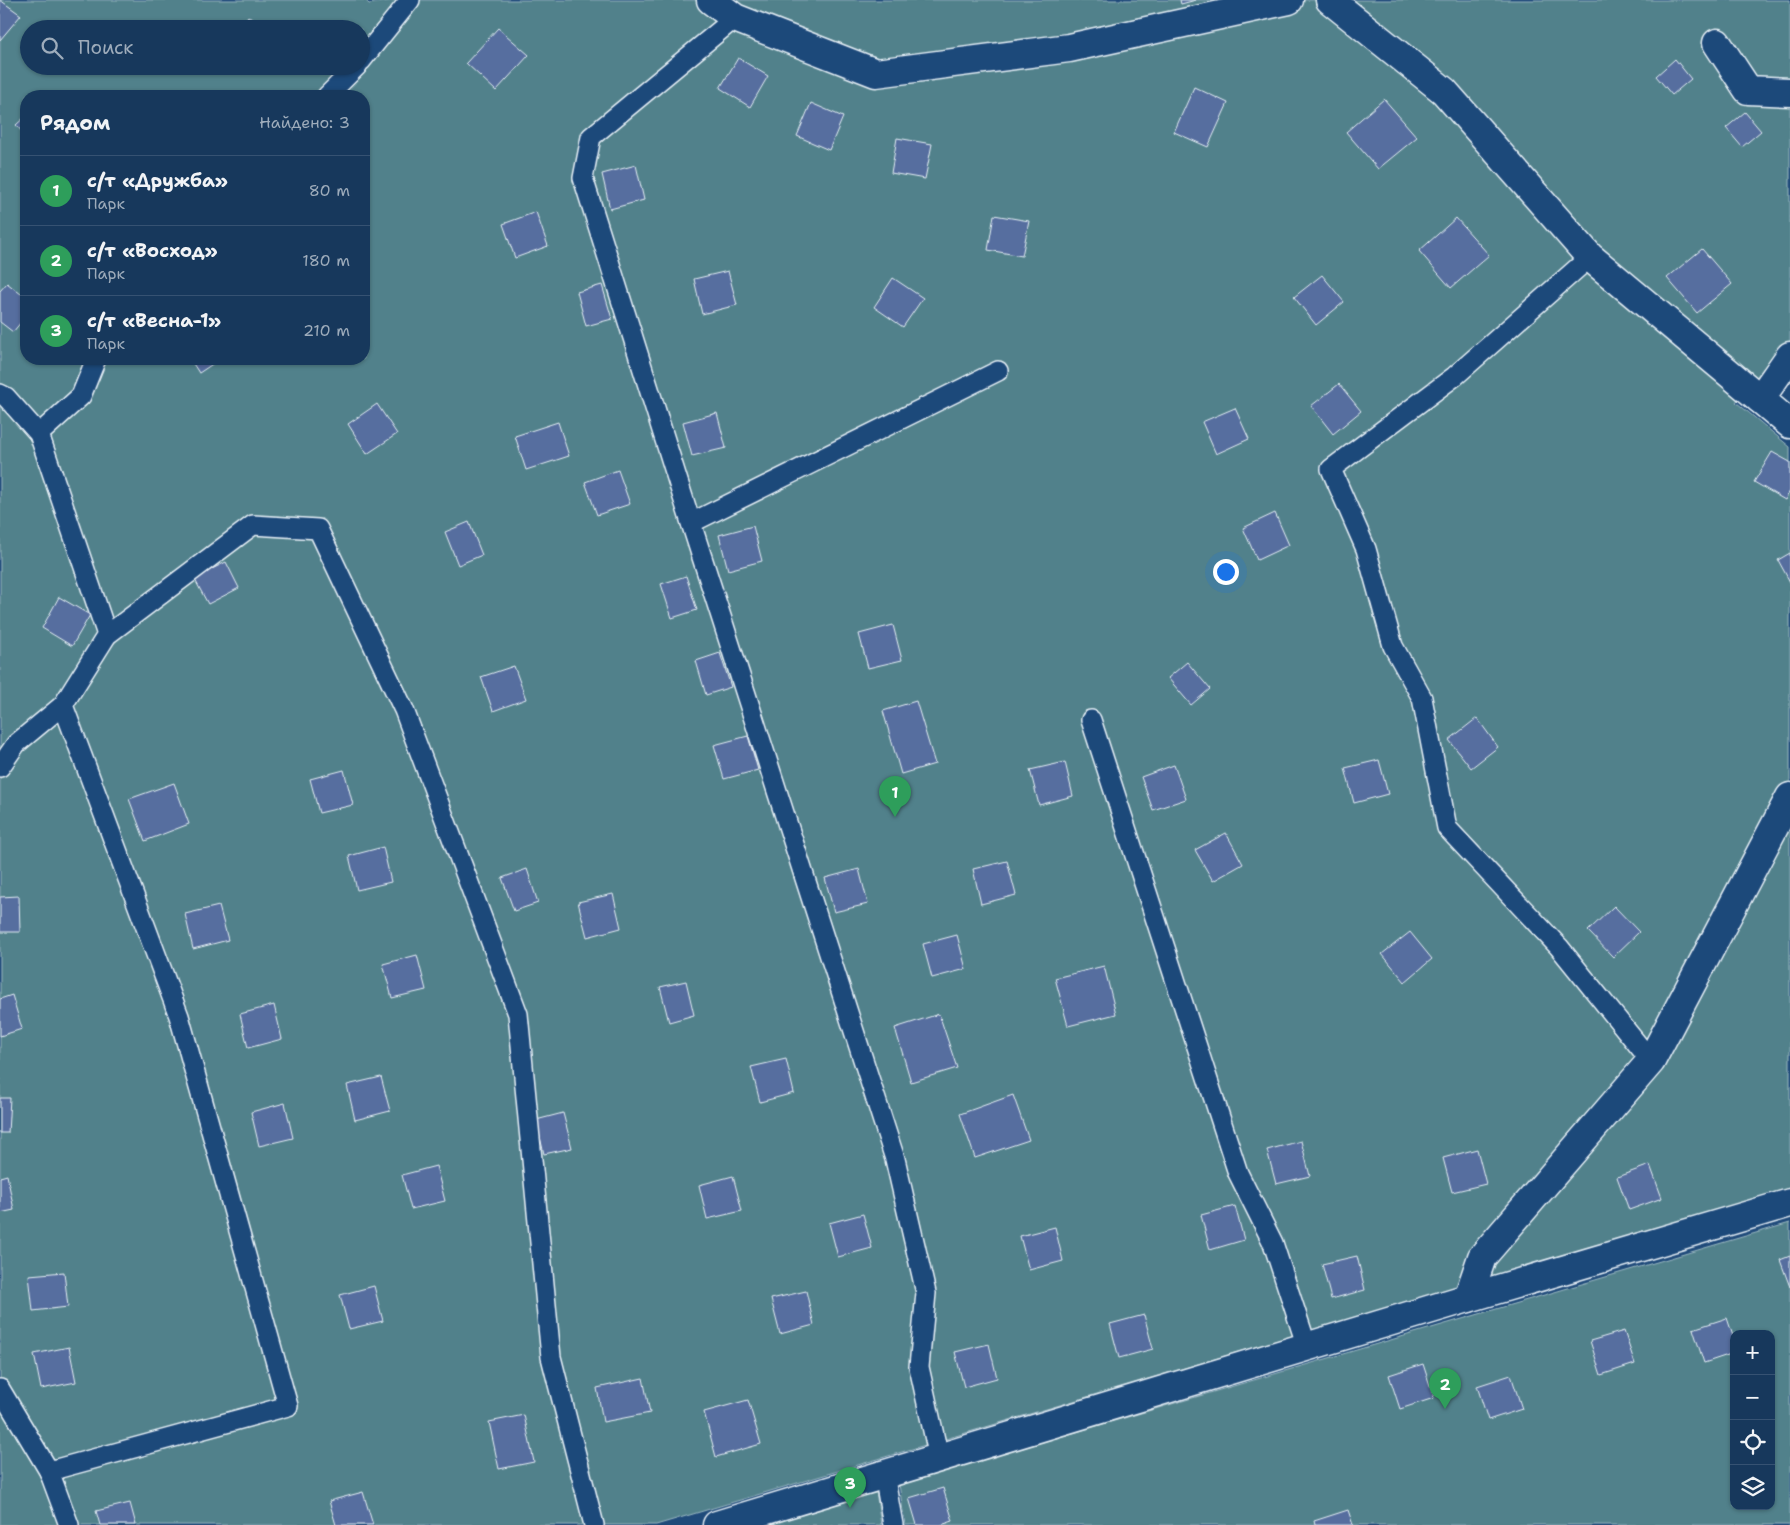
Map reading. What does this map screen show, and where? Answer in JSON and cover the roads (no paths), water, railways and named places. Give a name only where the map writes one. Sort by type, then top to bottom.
[{"type":"street","points":[[711,0],[735,18],[876,73],[1069,48],[1289,0]]},
{"type":"street","points":[[1330,0],[1444,91],[1590,257],[1790,424]]},
{"type":"street","points":[[1717,44],[1748,90],[1790,92]]},
{"type":"street","points":[[1760,400],[1790,356]]},
{"type":"street","points":[[1468,1298],[1482,1257],[1651,1061],[1790,797]]},
{"type":"street","points":[[717,1525],[1468,1298],[1790,1203]]},
{"type":"lane","points":[[370,50],[410,0]]},
{"type":"lane","points":[[735,18],[591,137],[583,178],[691,523],[895,1159],[926,1293],[919,1367],[939,1458]]},
{"type":"lane","points":[[333,90],[348,75]]},
{"type":"lane","points":[[1590,257],[1455,376],[1331,469],[1366,549],[1393,646],[1422,698],[1447,828],[1559,947],[1651,1061]]},
{"type":"lane","points":[[39,434],[81,396],[94,365]]},
{"type":"lane","points":[[691,523],[998,371]]},
{"type":"lane","points":[[0,394],[6,397],[39,434],[107,635]]},
{"type":"lane","points":[[0,767],[16,744],[63,706],[107,635],[253,525],[318,529],[404,710],[518,1014],[551,1356],[594,1525]]},
{"type":"lane","points":[[49,1471],[288,1406],[179,1016],[63,706]]},
{"type":"lane","points":[[1091,720],[1238,1173],[1273,1243],[1307,1347]]},
{"type":"lane","points":[[0,1389],[49,1471],[69,1525]]},
{"type":"lane","points":[[884,1474],[893,1525]]},
{"type":"place","name":"с/т «Дружба»","points":[[895,817]]},
{"type":"place","name":"с/т «Восход»","points":[[1445,1409]]},
{"type":"place","name":"с/т «Весна-1»","points":[[850,1508]]}]
